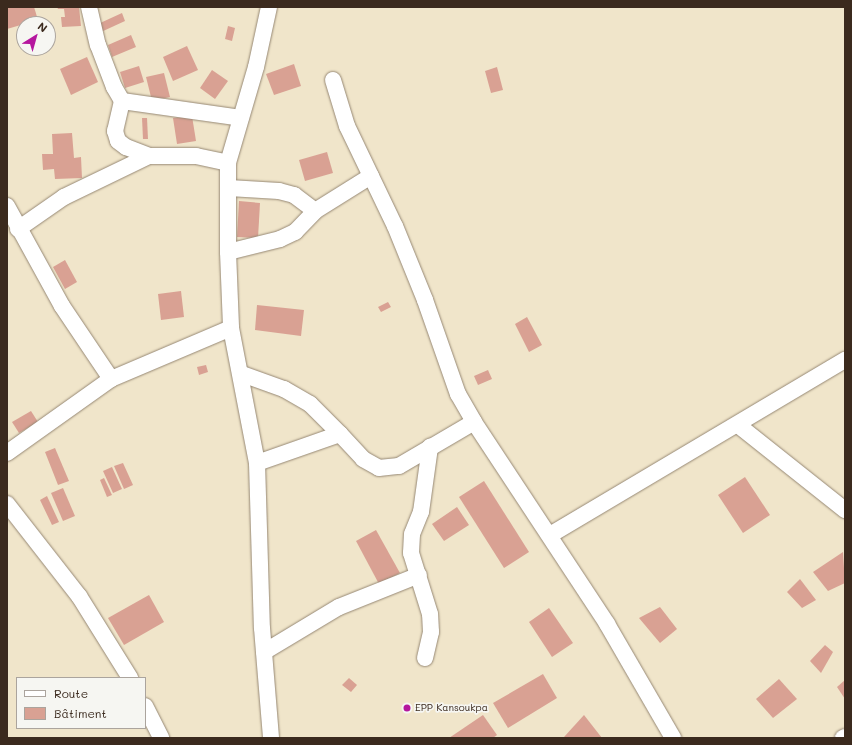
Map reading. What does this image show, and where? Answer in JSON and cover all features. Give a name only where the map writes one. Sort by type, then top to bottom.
[{"type":"street","points":[[89,7],[98,45],[114,87],[122,101],[115,131],[118,141],[149,156]]},
{"type":"street","points":[[270,8],[256,66],[228,163],[228,252],[231,328],[242,374],[257,463],[264,652],[271,738]]},
{"type":"street","points":[[333,80],[347,126],[371,176],[425,300],[458,394],[474,422],[550,535],[628,658],[673,738]]},
{"type":"street","points":[[122,101],[241,118]]},
{"type":"street","points":[[18,229],[64,197],[149,156],[196,156],[228,163]]},
{"type":"street","points":[[228,252],[280,239],[295,232],[315,211],[371,176]]},
{"type":"street","points":[[229,188],[279,191],[294,195],[315,211]]},
{"type":"street","points":[[7,206],[18,229],[62,306],[111,379]]},
{"type":"street","points":[[7,453],[111,379],[231,328]]},
{"type":"street","points":[[550,535],[738,425],[845,360]]},
{"type":"street","points":[[242,374],[284,389],[310,404],[363,459],[379,468],[399,466],[474,422]]},
{"type":"street","points":[[738,425],[845,510]]},
{"type":"street","points":[[257,463],[340,434]]},
{"type":"street","points":[[425,658],[431,632],[430,614],[411,553],[412,534],[421,512],[430,447]]},
{"type":"street","points":[[7,504],[78,596],[129,677]]},
{"type":"street","points":[[264,652],[339,607],[419,575]]},
{"type":"street","points":[[146,708],[161,738]]},
{"type":"building","points":[[7,7],[34,7],[37,16],[16,16],[16,26],[7,29]]},
{"type":"building","points":[[57,7],[79,7],[81,26],[62,27],[61,17],[65,17],[64,9],[58,9]]},
{"type":"building","points":[[122,13],[125,21],[101,32],[98,24]]},
{"type":"building","points":[[228,26],[235,28],[232,41],[225,39]]},
{"type":"building","points":[[131,35],[136,47],[112,57],[108,45]]},
{"type":"building","points":[[187,46],[198,70],[173,81],[163,57]]},
{"type":"building","points":[[87,57],[98,82],[71,95],[60,69]]},
{"type":"building","points":[[294,64],[301,86],[274,95],[266,74]]},
{"type":"building","points":[[139,66],[144,82],[125,88],[120,72]]},
{"type":"building","points":[[497,67],[503,90],[491,93],[485,71]]},
{"type":"building","points":[[212,70],[228,81],[215,99],[200,88]]},
{"type":"building","points":[[164,73],[170,97],[152,101],[146,77]]},
{"type":"building","points":[[192,116],[196,141],[177,144],[173,118]]},
{"type":"building","points":[[142,118],[147,118],[148,139],[143,139]]},
{"type":"building","points":[[72,133],[74,158],[81,157],[82,178],[55,179],[54,169],[43,170],[42,154],[53,154],[52,134]]},
{"type":"building","points":[[327,152],[333,173],[305,181],[299,160]]},
{"type":"building","points":[[239,201],[260,203],[258,238],[237,237]]},
{"type":"building","points":[[65,260],[77,282],[65,289],[53,267]]},
{"type":"building","points":[[181,291],[184,317],[161,320],[158,294]]},
{"type":"building","points":[[388,302],[391,307],[381,312],[378,307]]},
{"type":"building","points":[[257,305],[304,310],[301,336],[255,330]]},
{"type":"building","points":[[527,317],[542,345],[529,352],[515,324]]},
{"type":"building","points":[[206,365],[208,372],[199,375],[197,367]]},
{"type":"building","points":[[488,370],[492,379],[478,385],[474,376]]},
{"type":"building","points":[[31,411],[38,422],[19,433],[12,422]]},
{"type":"building","points":[[55,448],[69,481],[58,485],[45,452]]},
{"type":"building","points":[[123,463],[133,485],[124,489],[114,466]]},
{"type":"building","points":[[112,467],[122,489],[113,493],[103,471]]},
{"type":"building","points":[[745,477],[770,515],[743,533],[718,495]]},
{"type":"building","points":[[104,478],[112,495],[107,497],[100,480]]},
{"type":"building","points":[[484,481],[529,552],[504,568],[459,497]]},
{"type":"building","points":[[63,488],[75,516],[63,521],[51,493]]},
{"type":"building","points":[[47,496],[59,522],[52,525],[40,500]]},
{"type":"building","points":[[457,507],[469,525],[444,541],[432,524]]},
{"type":"building","points":[[376,530],[400,573],[379,584],[356,541]]},
{"type":"building","points":[[843,552],[845,583],[828,591],[813,572]]},
{"type":"building","points":[[800,579],[816,600],[802,608],[787,592]]},
{"type":"building","points":[[149,595],[164,622],[124,645],[108,618]]},
{"type":"building","points":[[660,607],[677,629],[660,643],[639,618]]},
{"type":"building","points":[[549,608],[573,643],[552,657],[529,622]]},
{"type":"building","points":[[825,645],[833,652],[821,673],[810,661]]},
{"type":"building","points":[[543,674],[557,698],[508,728],[493,703]]},
{"type":"building","points":[[349,678],[357,685],[351,692],[342,685]]},
{"type":"building","points":[[779,679],[797,699],[773,718],[756,699]]},
{"type":"building","points":[[845,680],[845,699],[837,687]]},
{"type":"building","points":[[483,715],[497,735],[493,738],[449,738]]},
{"type":"building","points":[[584,715],[602,738],[565,738],[564,737]]},
{"type":"place","name":"EPP Kansoukpa","points":[[407,708]]}]
